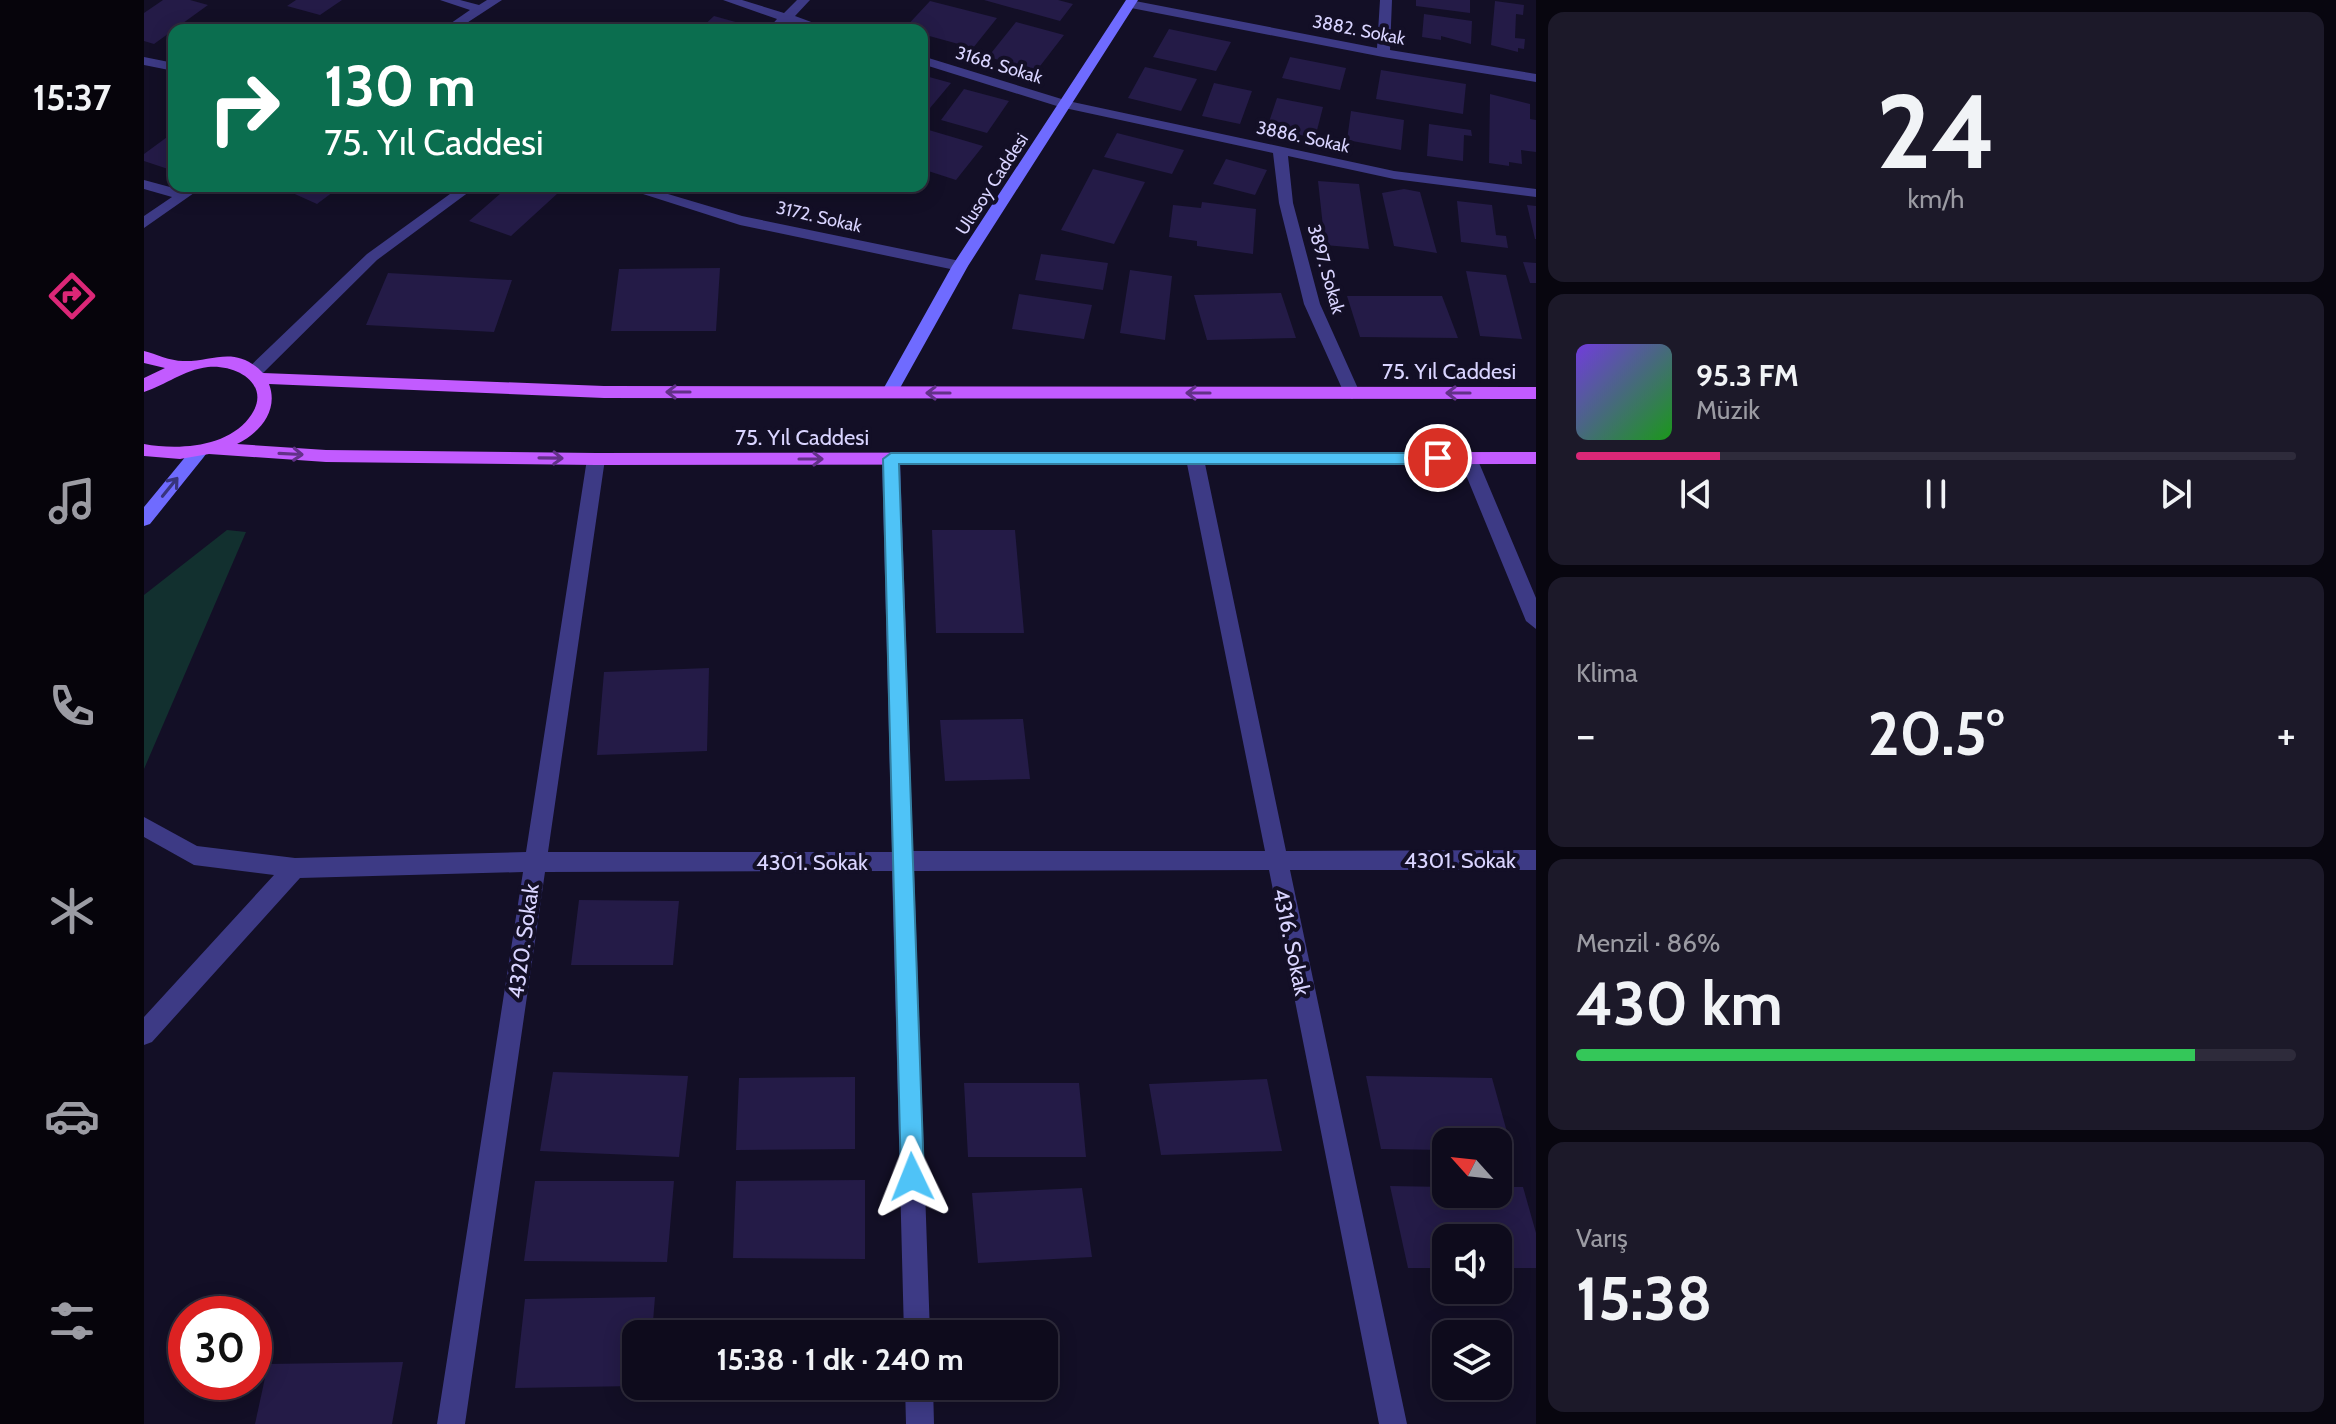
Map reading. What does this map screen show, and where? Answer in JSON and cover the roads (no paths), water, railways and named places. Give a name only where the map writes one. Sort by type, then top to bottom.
[{"type":"main road","points":[[144,357],[180,366]]},
{"type":"main road","name":"75. Yıl Caddesi","points":[[180,366],[213,361],[242,366],[255,375],[489,390],[1536,393]]},
{"type":"main road","points":[[144,386],[180,366]]},
{"type":"main road","points":[[205,451],[232,440],[258,415],[263,389],[255,375]]},
{"type":"main road","name":"75. Yıl Caddesi","points":[[144,450],[177,456],[205,451],[326,456],[596,459],[1536,458]]},
{"type":"street","points":[[446,0],[479,9]]},
{"type":"street","points":[[456,24],[496,0]]},
{"type":"street","points":[[729,0],[808,24]]},
{"type":"street","points":[[779,24],[804,0]]},
{"type":"street","points":[[1383,53],[1386,0]]},
{"type":"street","name":"3882. Sokak","points":[[1131,2],[1383,53],[1536,78]]},
{"type":"street","name":"Ulusoy Caddesi","points":[[889,393],[960,266],[1131,2]]},
{"type":"street","points":[[144,61],[168,66]]},
{"type":"street","name":"3168. Sokak","points":[[928,62],[1065,104]]},
{"type":"street","name":"3886. Sokak","points":[[1065,104],[1394,175],[1536,193]]},
{"type":"street","name":"3897. Sokak","points":[[1280,151],[1286,203],[1312,304],[1352,393]]},
{"type":"street","points":[[144,184],[168,191]]},
{"type":"street","points":[[172,192],[182,195]]},
{"type":"street","points":[[144,223],[187,192]]},
{"type":"street","points":[[255,375],[372,257],[462,192]]},
{"type":"street","name":"3172. Sokak","points":[[645,192],[740,220],[960,266]]},
{"type":"street","points":[[144,519],[205,451]]},
{"type":"street","points":[[1468,458],[1536,621]]},
{"type":"street","name":"4320. Sokak","points":[[451,1424],[596,459]]},
{"type":"street","points":[[891,459],[917,1320]]},
{"type":"street","name":"4316. Sokak","points":[[1195,459],[1275,861],[1393,1424]]},
{"type":"street","name":"4301. Sokak","points":[[144,826],[194,855],[295,868],[535,862],[1536,860]]},
{"type":"street","points":[[144,1034],[295,868]]},
{"type":"street","points":[[919,1400],[920,1424]]}]
